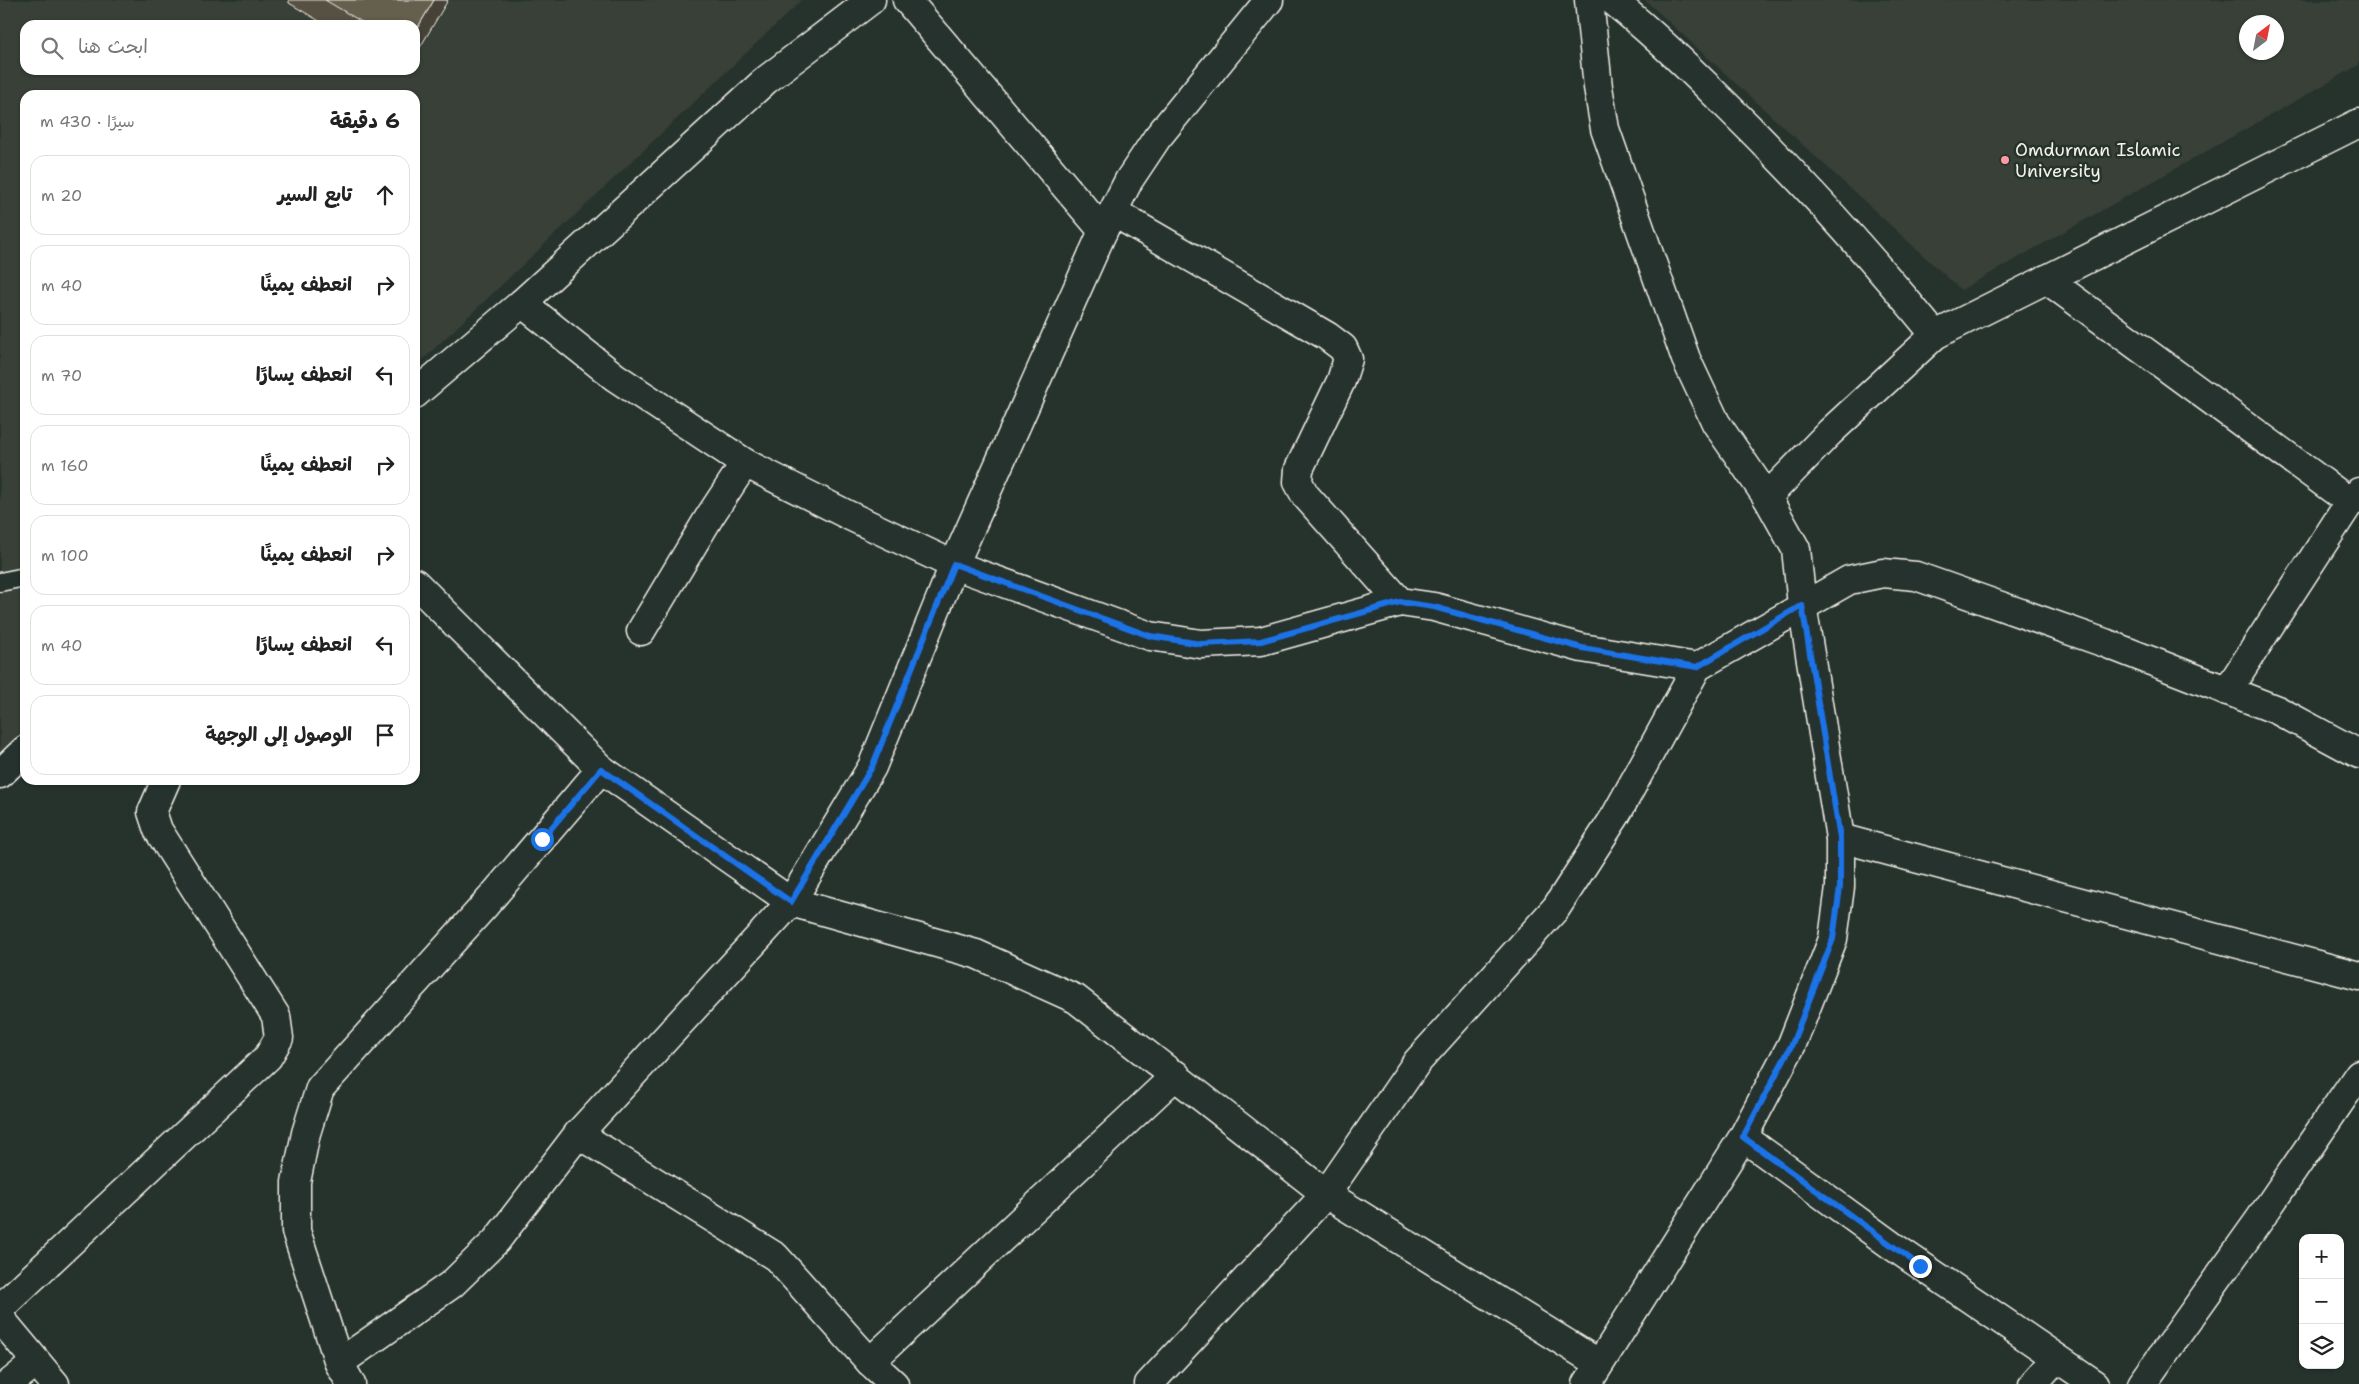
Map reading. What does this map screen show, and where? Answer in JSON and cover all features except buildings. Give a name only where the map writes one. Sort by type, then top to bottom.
[{"type":"street","points":[[420,390],[522,303],[766,80],[871,0]]},
{"type":"street","points":[[907,0],[1108,221],[1327,336],[1342,348],[1348,359],[1341,381],[1299,468],[1298,482],[1304,495],[1400,602]]},
{"type":"street","points":[[601,769],[486,904],[320,1088],[306,1133],[296,1182],[296,1231],[345,1374],[452,1284],[496,1241],[578,1134],[791,902],[872,767],[954,564],[1108,221],[1129,180],[1157,138],[1269,0]]},
{"type":"street","points":[[420,588],[601,769],[791,902],[976,954],[1076,999],[1176,1075],[1326,1194],[1592,1374],[1743,1137],[1792,1044],[1833,939],[1840,887],[1840,838],[1802,605],[1796,549],[1767,497],[1716,423],[1686,360],[1605,129],[1598,87],[1589,0]]},
{"type":"street","points":[[1612,0],[1646,27],[1779,157],[1885,274],[1934,335]]},
{"type":"street","points":[[1767,497],[1830,432],[1934,335],[2359,123]]},
{"type":"street","points":[[2046,280],[2355,497],[2227,691]]},
{"type":"street","points":[[522,303],[615,377],[746,463],[850,516],[954,564],[1150,636],[1201,644],[1261,641],[1400,602],[1434,607],[1582,648],[1697,667]]},
{"type":"street","points":[[641,631],[710,516],[746,463]]},
{"type":"street","points":[[1149,1384],[1326,1194],[1417,1062],[1556,908],[1616,815],[1697,667],[1802,605],[1849,580],[1883,573],[1916,576],[2105,643],[2276,710],[2359,754]]},
{"type":"street","points":[[0,774],[20,755]]},
{"type":"street","points":[[0,1308],[268,1057],[279,1038],[276,1016],[158,830],[152,812],[164,785]]},
{"type":"street","points":[[1840,838],[2359,976]]},
{"type":"street","points":[[2142,1384],[2260,1219],[2359,1074]]},
{"type":"street","points":[[870,1362],[1176,1075]]},
{"type":"street","points":[[578,1134],[776,1256],[870,1362],[894,1384]]},
{"type":"street","points":[[1743,1137],[1891,1245],[2095,1384]]},
{"type":"street","points":[[0,1318],[35,1363],[55,1384]]},
{"type":"street","points":[[2033,1384],[2056,1358]]},
{"type":"street","points":[[9,1384],[35,1363]]},
{"type":"lane","points":[[0,582],[20,578]]},
{"type":"shaded area","points":[[0,0],[802,0],[420,362],[420,90],[20,90],[20,742],[0,761]]},
{"type":"shaded area","name":"Omdurman Islamic University","points":[[1645,0],[2359,0],[2359,65],[1961,290]]},
{"type":"place","name":"Omdurman Islamic University","points":[[2005,160]]},
{"type":"route","points":[[542,839],[601,769],[791,902],[872,767],[954,564],[1150,636],[1201,644],[1261,641],[1351,614],[1400,602],[1434,607],[1582,648],[1697,667],[1802,605],[1840,838],[1840,887],[1833,939],[1792,1044],[1743,1137],[1920,1266]]}]
